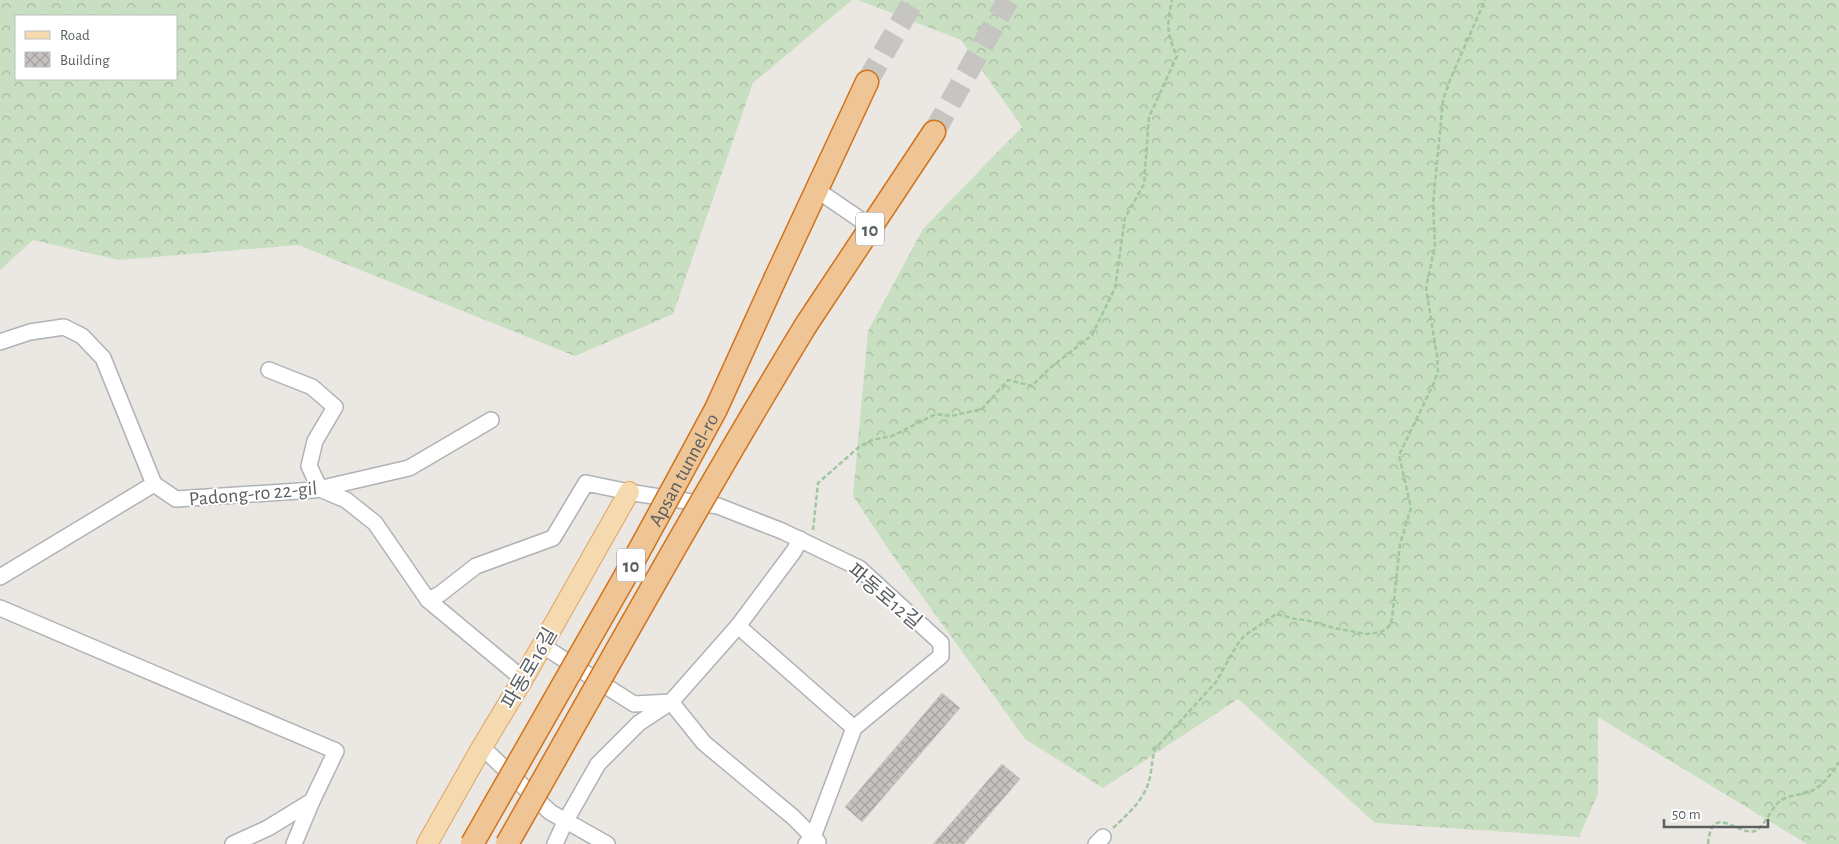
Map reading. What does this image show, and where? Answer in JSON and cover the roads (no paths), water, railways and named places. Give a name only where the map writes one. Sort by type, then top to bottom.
[{"type":"highway","name":"Apsan tunnel-ro","points":[[472,844],[623,580],[702,434],[747,343],[867,82]]},
{"type":"highway","name":"Apsan tunnel-ro","points":[[507,844],[746,424],[806,325],[934,132]]},
{"type":"main road","name":"파동로16길","points":[[523,679],[629,492]]},
{"type":"main road","points":[[427,844],[482,747]]},
{"type":"street","points":[[817,190],[871,227]]},
{"type":"street","points":[[0,342],[30,332],[64,327],[82,336],[103,358],[154,484],[0,577]]},
{"type":"street","points":[[269,370],[312,387],[335,407],[315,441],[309,466],[320,489],[346,500],[375,524],[428,600],[523,679]]},
{"type":"street","name":"Padong-ro 22-gil","points":[[154,484],[176,499],[320,489],[409,468],[491,420]]},
{"type":"street","name":"파동로12길","points":[[428,600],[440,594],[476,566],[553,538],[586,483],[718,506],[782,531],[859,568],[941,643],[941,656],[854,728],[813,842]]},
{"type":"street","points":[[555,844],[565,822],[598,764],[639,723],[671,702],[738,626],[794,550],[804,541]]},
{"type":"street","points":[[0,608],[336,751],[294,844]]},
{"type":"street","points":[[738,626],[854,728]]},
{"type":"street","points":[[607,844],[550,812],[482,747],[543,646],[634,704],[671,702]]},
{"type":"street","points":[[671,702],[704,743],[793,817],[813,842]]},
{"type":"street","points":[[233,844],[268,828],[312,801]]},
{"type":"tunnel","points":[[867,82],[914,0]]},
{"type":"tunnel","points":[[934,132],[1008,0]]}]
